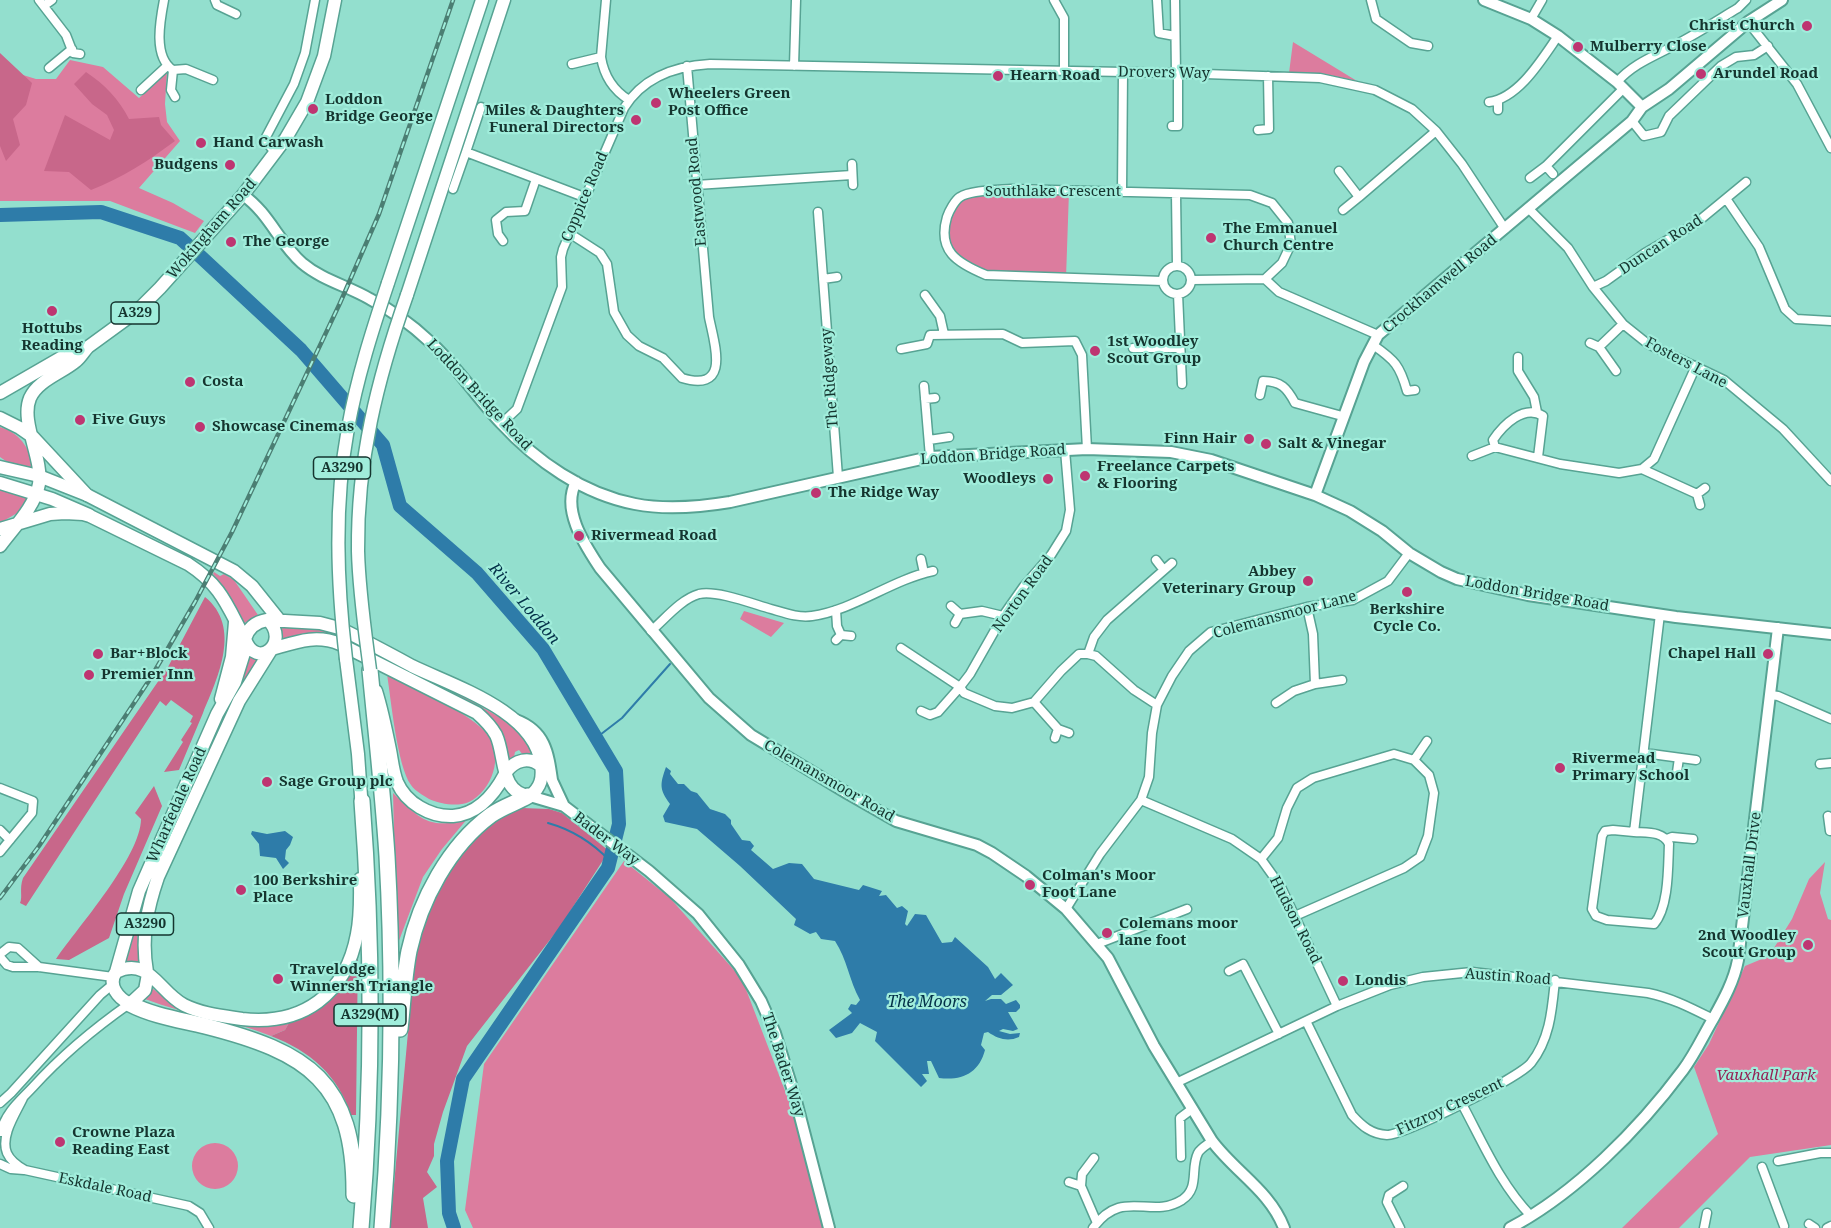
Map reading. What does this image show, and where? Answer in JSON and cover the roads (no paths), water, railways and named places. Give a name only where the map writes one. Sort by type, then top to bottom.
[{"type":"highway","name":"A329(M)","points":[[370,670],[388,866],[390,1102],[382,1228]]},
{"type":"highway","name":"A329(M)","points":[[390,1102],[409,953],[423,908],[448,861],[472,832],[495,812],[529,796]]},
{"type":"highway","name":"A329(M)","points":[[361,1228],[369,1084],[370,999],[368,891],[362,801]]},
{"type":"highway","points":[[130,1004],[147,1011],[244,1036],[262,1043],[293,1057],[321,1079],[336,1098],[349,1132],[354,1172],[352,1228]]},
{"type":"main road","name":"Wokingham Road","points":[[33,437],[28,408],[33,393],[42,384],[77,360],[88,347],[136,312],[176,271],[243,195],[276,153],[297,122],[315,84],[327,43],[335,0]]},
{"type":"main road","name":"A3290","points":[[148,973],[171,996],[185,1005],[202,1011],[235,1018],[258,1020],[282,1018],[300,1013],[319,1002],[331,991],[345,971],[357,937],[360,907],[362,801],[338,564],[343,460],[359,378],[388,283],[482,0]]},
{"type":"main road","name":"A3290","points":[[504,0],[406,295],[375,399],[366,441],[362,482],[359,575],[370,670],[382,710],[396,777],[403,791],[415,805],[426,811],[446,816],[467,813],[486,801],[498,787],[505,773]]},
{"type":"main road","name":"Wokingham Road","points":[[0,393],[71,352],[88,347]]},
{"type":"main road","points":[[0,418],[33,437],[87,495]]},
{"type":"main road","name":"A329","points":[[16,524],[36,494],[39,476],[33,437]]},
{"type":"main road","points":[[0,466],[39,476],[87,495],[230,568],[242,577],[272,620],[275,633],[275,644],[272,650]]},
{"type":"main road","points":[[0,483],[68,505],[202,573],[219,589],[245,640],[255,652],[261,654],[310,639],[332,641],[477,713],[491,728],[500,745],[505,773],[513,789],[529,796],[540,785],[542,766],[535,743],[513,718],[468,692],[339,628],[320,623],[272,620],[253,625],[245,640]]},
{"type":"main road","points":[[0,529],[59,513],[90,516]]},
{"type":"main road","points":[[0,546],[16,524]]},
{"type":"main road","points":[[217,714],[232,657],[235,621]]},
{"type":"main road","name":"Wharfedale Road","points":[[114,978],[139,891],[217,714],[235,682],[244,653],[245,640]]},
{"type":"main road","name":"Wharfedale Road","points":[[148,973],[144,954],[145,927],[148,906],[158,877],[239,701],[272,650]]},
{"type":"main road","points":[[505,773],[522,760],[531,760],[542,766]]},
{"type":"main road","points":[[130,968],[148,973],[145,990],[138,999],[130,1004],[119,997],[114,978],[130,968]]},
{"type":"street","points":[[164,0],[159,22],[160,44],[170,68],[171,90],[175,97]]},
{"type":"street","points":[[215,0],[217,5],[236,14]]},
{"type":"street","points":[[276,153],[267,143],[266,137],[294,84],[305,53],[315,0]]},
{"type":"street","points":[[606,0],[601,57],[611,85],[629,100]]},
{"type":"street","points":[[794,66],[796,0]]},
{"type":"street","points":[[1054,0],[1064,18],[1064,71]]},
{"type":"street","points":[[1157,0],[1159,33],[1175,36]]},
{"type":"street","points":[[1175,0],[1178,126]]},
{"type":"street","points":[[1371,0],[1376,19],[1411,43],[1424,43]]},
{"type":"street","points":[[1484,0],[1531,19],[1558,36],[1621,85],[1642,106]]},
{"type":"street","points":[[1531,19],[1542,0]]},
{"type":"street","points":[[1530,178],[1546,166],[1621,85],[1627,70],[1677,44],[1738,8],[1746,0]]},
{"type":"street","name":"Crockhamwell Road","points":[[1314,495],[1342,416],[1364,362],[1376,340],[1632,121],[1642,106],[1669,89],[1748,22],[1782,0]]},
{"type":"street","points":[[46,2],[66,35],[73,53],[80,54]]},
{"type":"street","points":[[1748,22],[1797,84],[1831,148]]},
{"type":"street","points":[[1495,104],[1533,74],[1558,36]]},
{"type":"street","points":[[1632,121],[1644,136],[1661,132],[1669,116],[1721,66],[1736,57],[1754,55],[1768,46]]},
{"type":"street","points":[[48,68],[72,49]]},
{"type":"street","points":[[572,64],[601,57]]},
{"type":"street","name":"Drovers Way","points":[[758,65],[1320,78],[1375,90],[1412,109],[1436,131],[1462,164],[1505,228]]},
{"type":"street","name":"Coppice Road","points":[[501,424],[517,409],[529,381],[562,286],[561,257],[569,233],[611,135],[629,100],[660,75],[687,66],[758,65]]},
{"type":"street","name":"Eastwood Road","points":[[569,233],[600,253],[606,264],[614,312],[627,335],[639,346],[663,358],[682,378],[705,380],[716,368],[718,360],[709,317],[687,66]]},
{"type":"street","points":[[141,90],[170,68],[186,69],[213,80]]},
{"type":"street","points":[[1122,192],[1123,72]]},
{"type":"street","points":[[1258,130],[1269,129],[1268,76]]},
{"type":"street","points":[[453,189],[481,107]]},
{"type":"street","points":[[1343,210],[1436,131]]},
{"type":"street","points":[[466,152],[584,197]]},
{"type":"street","points":[[852,164],[853,185]]},
{"type":"street","points":[[1546,166],[1553,174]]},
{"type":"street","points":[[1340,171],[1359,197]]},
{"type":"street","points":[[696,185],[852,174]]},
{"type":"street","points":[[503,241],[498,234],[496,220],[506,212],[525,211],[536,179]]},
{"type":"street","name":"Duncan Road","points":[[1593,287],[1695,224],[1727,200],[1746,182]]},
{"type":"street","name":"Southlake Crescent","points":[[1163,281],[986,275],[962,266],[949,251],[943,231],[949,212],[960,197],[979,192],[1011,189],[1250,195],[1272,203],[1288,223],[1292,244],[1282,263],[1265,279]]},
{"type":"street","points":[[1176,194],[1177,265]]},
{"type":"street","name":"Loddon Bridge Road","points":[[243,195],[260,209],[292,253],[303,264],[335,283],[370,298],[424,336],[445,357],[501,424],[534,455],[576,482],[608,496],[635,504],[664,507],[730,502],[930,457],[1087,449],[1134,449],[1181,454],[1211,460],[1314,495],[1350,511],[1382,531],[1409,553],[1457,579],[1528,595],[1660,614],[1831,634]]},
{"type":"street","points":[[1727,200],[1759,247],[1785,309],[1796,320],[1831,321]]},
{"type":"street","name":"Fosters Lane","points":[[1528,208],[1568,248],[1593,287],[1623,324],[1648,344],[1724,380],[1783,429],[1831,481]]},
{"type":"street","name":"The Ridgeway","points":[[818,212],[838,477]]},
{"type":"street","points":[[1177,265],[1187,269],[1192,280],[1188,290],[1178,294],[1167,290],[1163,281],[1167,270],[1177,265]]},
{"type":"street","points":[[823,279],[837,278]]},
{"type":"street","points":[[1192,280],[1265,279],[1279,292],[1376,340],[1401,372],[1407,392]]},
{"type":"street","points":[[1178,294],[1182,384]]},
{"type":"street","points":[[925,295],[940,316],[944,334]]},
{"type":"street","points":[[1616,370],[1595,345],[1611,337],[1623,324]]},
{"type":"street","points":[[901,349],[927,344],[930,335],[944,334],[1002,334],[1022,343],[1075,340],[1082,355],[1087,449]]},
{"type":"street","points":[[1133,348],[1180,348]]},
{"type":"street","points":[[1518,357],[1518,371],[1534,398],[1537,412]]},
{"type":"street","points":[[1472,456],[1496,447],[1560,464],[1597,470],[1619,473],[1642,469],[1654,459],[1696,366]]},
{"type":"street","points":[[1260,395],[1263,381],[1274,381],[1284,386],[1295,403]]},
{"type":"street","points":[[924,386],[930,457]]},
{"type":"street","points":[[925,399],[935,398]]},
{"type":"street","points":[[1285,404],[1295,403],[1342,416]]},
{"type":"street","points":[[1496,447],[1493,440],[1503,424],[1524,413],[1537,412],[1543,416],[1538,457]]},
{"type":"street","points":[[929,440],[949,437]]},
{"type":"street","name":"Norton Road","points":[[921,711],[930,715],[938,712],[960,687],[970,674],[1003,616],[1024,586],[1051,555],[1066,531],[1070,510],[1065,450]]},
{"type":"street","points":[[1642,469],[1696,494],[1700,505]]},
{"type":"street","name":"Colemansmoor Road","points":[[576,482],[572,492],[572,511],[586,545],[600,568],[709,698],[751,735],[847,794],[896,820],[977,845],[992,853],[1008,862],[1066,909],[1097,944],[1119,977],[1154,1046],[1212,1141],[1222,1155],[1265,1195],[1284,1228]]},
{"type":"street","points":[[1696,494],[1706,488]]},
{"type":"street","name":"Colemansmoor Lane","points":[[1066,909],[1100,854],[1141,800],[1149,777],[1152,733],[1157,705],[1172,676],[1189,651],[1211,632],[1307,607],[1353,600],[1388,581],[1409,553]]},
{"type":"street","points":[[651,631],[686,601],[699,594],[793,616],[811,616],[836,610],[929,572],[921,559]]},
{"type":"street","points":[[1156,560],[1162,570]]},
{"type":"street","points":[[1088,654],[1094,636],[1107,620],[1172,563]]},
{"type":"street","points":[[951,606],[960,614],[982,611],[1003,616]]},
{"type":"street","points":[[1307,607],[1313,634],[1315,684]]},
{"type":"street","points":[[836,610],[839,638],[851,636]]},
{"type":"street","points":[[956,623],[960,614]]},
{"type":"street","points":[[1634,832],[1660,614]]},
{"type":"street","name":"Vauxhall Drive","points":[[1510,1228],[1557,1198],[1592,1169],[1658,1100],[1683,1070],[1731,987],[1738,960],[1778,628]]},
{"type":"street","points":[[901,648],[960,687],[964,693],[995,706],[1012,708],[1034,702],[1079,654],[1096,656],[1126,685],[1157,705]]},
{"type":"street","points":[[1276,703],[1294,691],[1315,684],[1342,680]]},
{"type":"street","points":[[1771,695],[1831,719]]},
{"type":"street","points":[[1034,702],[1056,734],[1069,733]]},
{"type":"street","points":[[513,718],[528,724],[542,739],[548,754],[552,780]]},
{"type":"street","points":[[1414,760],[1427,741]]},
{"type":"street","points":[[1644,753],[1696,760]]},
{"type":"street","points":[[1261,858],[1278,838],[1287,808],[1297,788],[1313,778],[1394,754],[1414,760],[1429,775],[1434,793],[1428,836],[1420,856],[1404,868],[1295,916]]},
{"type":"street","points":[[1677,772],[1679,758]]},
{"type":"street","points":[[1820,764],[1831,762]]},
{"type":"street","name":"Bader Way","points":[[542,766],[552,780],[564,806]]},
{"type":"street","points":[[0,788],[33,801],[32,813],[0,852]]},
{"type":"street","name":"Bader Way","points":[[529,796],[564,806],[649,871]]},
{"type":"street","name":"Hudson Road","points":[[1141,800],[1232,839],[1261,858],[1281,887],[1337,1006]]},
{"type":"street","points":[[1826,816],[1830,831]]},
{"type":"street","points":[[0,830],[10,840]]},
{"type":"street","points":[[1612,830],[1634,832],[1661,835],[1667,839],[1669,844],[1666,888],[1660,917],[1654,924],[1607,920],[1596,916],[1592,909],[1602,836],[1605,831],[1612,830]]},
{"type":"street","points":[[1667,839],[1672,837],[1694,839]]},
{"type":"street","name":"The Bader Way","points":[[649,871],[698,914],[712,930],[745,974],[761,1001],[775,1033],[790,1079],[829,1228]]},
{"type":"street","points":[[1097,944],[1187,909]]},
{"type":"street","points":[[39,967],[18,948],[9,946],[0,955],[7,965],[13,967],[39,967],[114,978]]},
{"type":"street","points":[[1229,971],[1243,964],[1279,1034]]},
{"type":"street","name":"Austin Road","points":[[1176,1083],[1337,1006],[1390,985],[1433,976],[1472,972],[1667,997],[1713,1019]]},
{"type":"street","points":[[0,1103],[114,978]]},
{"type":"street","name":"Fitzroy Crescent","points":[[1306,1021],[1352,1115],[1363,1128],[1389,1135],[1401,1132],[1462,1104],[1507,1081],[1530,1065],[1545,1040],[1552,1011],[1555,981]]},
{"type":"street","points":[[25,1170],[9,1156],[0,1133],[10,1109],[59,1058],[99,1025],[130,1004]]},
{"type":"street","points":[[5,1143],[9,1126],[23,1098]]},
{"type":"street","points":[[1462,1104],[1502,1179],[1515,1200],[1531,1216]]},
{"type":"street","points":[[1181,1157],[1180,1118],[1192,1109]]},
{"type":"street","points":[[1094,1158],[1082,1174],[1081,1186],[1095,1226],[1110,1210],[1128,1205],[1169,1206],[1184,1199],[1195,1183],[1194,1164],[1199,1151],[1212,1141]]},
{"type":"street","points":[[1778,1161],[1831,1153]]},
{"type":"street","name":"Eskdale Road","points":[[0,1164],[15,1170],[25,1170],[189,1206],[200,1213],[209,1228]]},
{"type":"street","points":[[1762,1167],[1785,1227]]},
{"type":"street","points":[[1069,1182],[1081,1186]]},
{"type":"street","points":[[1400,1228],[1387,1202],[1389,1195],[1403,1186]]},
{"type":"street","points":[[1694,1226],[1705,1228],[1707,1213]]},
{"type":"water","name":"The Moors","points":[[666,767],[678,784],[684,784],[697,793],[710,809],[725,814],[742,840],[750,841],[754,846],[751,850],[773,869],[789,863],[802,864],[814,879],[859,890],[863,885],[882,891],[879,896],[886,895],[897,908],[902,906],[908,911],[905,924],[907,926],[915,914],[926,915],[942,943],[952,942],[955,937],[988,967],[995,979],[1001,973],[1013,985],[1001,995],[992,995],[985,1001],[1001,999],[1006,1004],[1016,1000],[1020,1008],[1016,1012],[1008,1012],[1018,1029],[999,1031],[1010,1034],[1020,1033],[1019,1037],[1007,1039],[999,1038],[988,1032],[984,1033],[981,1045],[985,1050],[979,1064],[962,1077],[939,1078],[931,1061],[927,1061],[929,1074],[922,1074],[927,1081],[921,1087],[875,1041],[877,1032],[860,1023],[852,1033],[836,1038],[829,1030],[852,1013],[848,1009],[851,1004],[856,1005],[860,1000],[835,941],[821,939],[816,932],[810,934],[794,925],[796,919],[697,829],[665,822],[663,816],[670,804],[662,786]]},
{"type":"water","points":[[252,831],[267,834],[285,831],[293,837],[286,850],[285,859],[289,863],[283,869],[276,858],[260,856],[259,844],[251,834]]},
{"type":"waterway","name":"River Loddon","points":[[0,215],[101,212],[180,238],[301,350],[383,445],[400,506],[477,573],[543,649],[616,771],[619,824],[608,868],[463,1079],[447,1161],[449,1213],[454,1228]]},
{"type":"waterway","points":[[596,738],[622,718],[670,664]]},
{"type":"waterway","points":[[548,823],[582,837],[610,861]]},
{"type":"railway","points":[[0,898],[39,846],[150,679],[232,532],[340,303],[379,214],[453,0]]},
{"type":"place","name":"Christ Church","points":[[1807,26]]},
{"type":"place","name":"Mulberry Close","points":[[1578,47]]},
{"type":"place","name":"Arundel Road","points":[[1701,74]]},
{"type":"place","name":"Hearn Road","points":[[998,76]]},
{"type":"place","name":"Wheelers Green Post Office","points":[[656,103]]},
{"type":"place","name":"Loddon Bridge George","points":[[313,109]]},
{"type":"place","name":"Miles & Daughters Funeral Directors","points":[[636,120]]},
{"type":"place","name":"Hand Carwash","points":[[201,143]]},
{"type":"place","name":"Budgens","points":[[230,165]]},
{"type":"place","name":"The Emmanuel Church Centre","points":[[1211,238]]},
{"type":"place","name":"The George","points":[[231,242]]},
{"type":"place","name":"Hottubs Reading","points":[[52,311]]},
{"type":"place","name":"1st Woodley Scout Group","points":[[1095,351]]},
{"type":"place","name":"Costa","points":[[190,382]]},
{"type":"place","name":"Five Guys","points":[[80,420]]},
{"type":"place","name":"Showcase Cinemas","points":[[200,427]]},
{"type":"place","name":"Finn Hair","points":[[1249,439]]},
{"type":"place","name":"Salt & Vinegar","points":[[1266,444]]},
{"type":"place","name":"Freelance Carpets & Flooring","points":[[1085,476]]},
{"type":"place","name":"Woodleys","points":[[1048,479]]},
{"type":"place","name":"The Ridge Way","points":[[816,493]]},
{"type":"place","name":"Rivermead Road","points":[[579,536]]},
{"type":"place","name":"Abbey Veterinary Group","points":[[1308,581]]},
{"type":"place","name":"Berkshire Cycle Co.","points":[[1407,592]]},
{"type":"place","name":"Bar+Block","points":[[98,654]]},
{"type":"place","name":"Chapel Hall","points":[[1768,654]]},
{"type":"place","name":"Premier Inn","points":[[89,675]]},
{"type":"place","name":"Rivermead Primary School","points":[[1560,768]]},
{"type":"place","name":"Sage Group plc","points":[[267,782]]},
{"type":"place","name":"Colman's Moor Foot Lane","points":[[1030,885]]},
{"type":"place","name":"100 Berkshire Place","points":[[241,890]]},
{"type":"place","name":"Colemans moor lane foot","points":[[1107,933]]},
{"type":"place","name":"2nd Woodley Scout Group","points":[[1808,945]]},
{"type":"place","name":"Travelodge Winnersh Triangle","points":[[278,979]]},
{"type":"place","name":"Londis","points":[[1343,981]]},
{"type":"place","name":"Crowne Plaza Reading East","points":[[60,1142]]},
{"type":"park label","name":"Vauxhall Park","points":[[1766,1076]]}]
